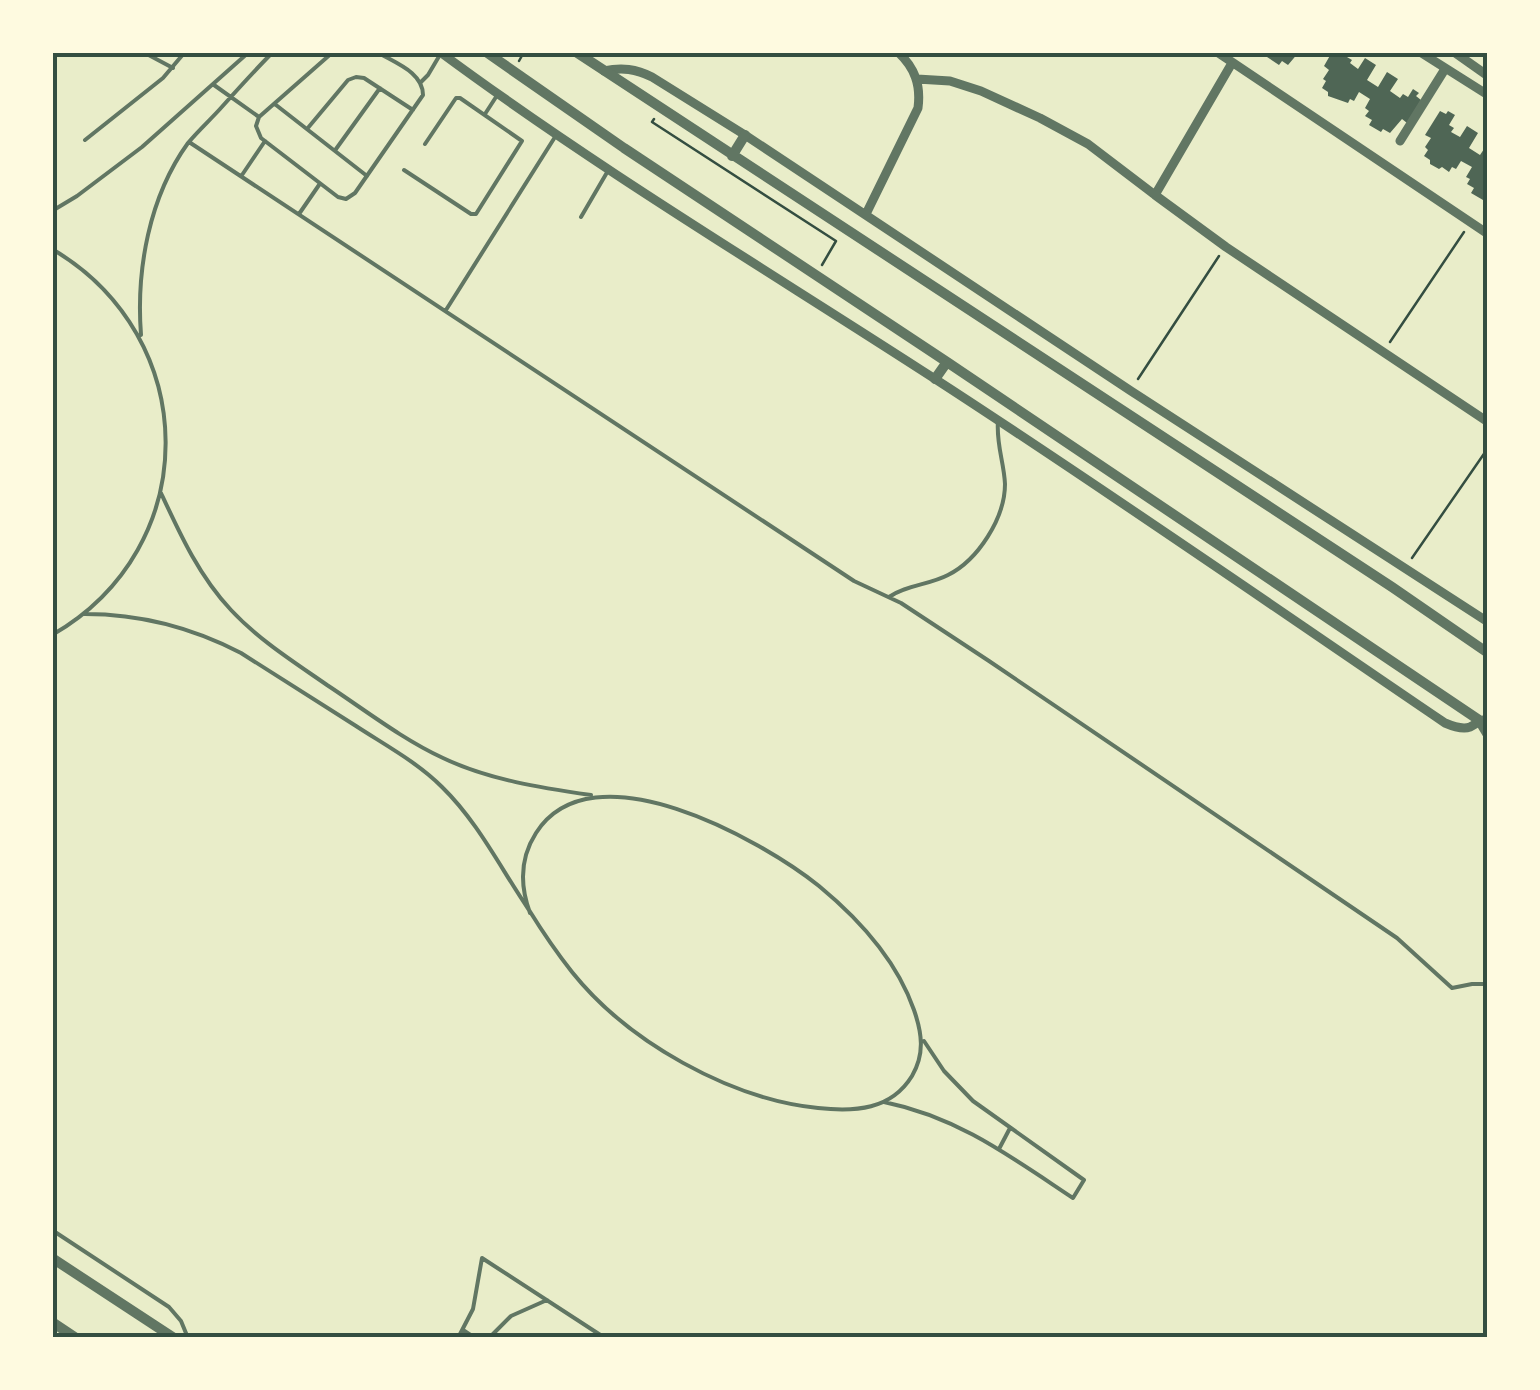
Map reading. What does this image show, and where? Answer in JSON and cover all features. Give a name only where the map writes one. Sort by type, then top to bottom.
[{"type":"street","points":[[486,52],[1483,720],[1488,735]]},
{"type":"street","points":[[866,214],[918,108],[917,79],[898,52]]},
{"type":"street","points":[[1217,52],[1488,234]]},
{"type":"street","points":[[1420,52],[1486,93]]},
{"type":"street","points":[[1454,52],[1488,76]]},
{"type":"street","points":[[440,53],[557,134],[936,379],[1445,723],[1458,728],[1483,720]]},
{"type":"street","points":[[585,55],[660,109],[1488,653]]},
{"type":"street","points":[[1156,195],[1232,63]]},
{"type":"street","points":[[604,71],[624,68],[644,72],[1488,622]]},
{"type":"street","points":[[1400,141],[1445,69]]},
{"type":"street","points":[[917,79],[950,81],[981,91],[1088,144],[1226,247],[1488,422]]},
{"type":"street","points":[[732,156],[745,136]]},
{"type":"street","points":[[936,379],[947,362]]},
{"type":"street","points":[[52,1258],[174,1338]]},
{"type":"street","points":[[52,1322],[76,1338]]},
{"type":"lane","points":[[143,52],[173,68]]},
{"type":"lane","points":[[85,140],[173,68],[185,52]]},
{"type":"lane","points":[[52,211],[142,147],[249,52]]},
{"type":"lane","points":[[142,340],[140,302],[146,246],[163,192],[189,142],[273,52]]},
{"type":"lane","points":[[333,52],[259,118],[256,130],[338,197],[346,199],[368,176],[423,95],[416,76],[377,52]]},
{"type":"lane","points":[[421,82],[440,53]]},
{"type":"lane","points":[[308,129],[348,80],[360,77],[413,110]]},
{"type":"lane","points":[[214,85],[259,118]]},
{"type":"lane","points":[[335,150],[380,88]]},
{"type":"lane","points":[[485,114],[498,94]]},
{"type":"lane","points":[[404,170],[476,214],[522,141],[456,98],[425,144]]},
{"type":"lane","points":[[275,104],[368,176]]},
{"type":"lane","points":[[446,310],[557,134]]},
{"type":"lane","points":[[241,176],[265,141]]},
{"type":"lane","points":[[189,142],[854,581],[888,597],[989,661],[1376,924],[1452,988],[1488,984]]},
{"type":"lane","points":[[581,216],[609,168]]},
{"type":"lane","points":[[299,214],[320,183]]},
{"type":"lane","points":[[52,248],[102,286],[142,340],[158,382],[166,448],[161,493],[138,551],[114,585],[85,614],[52,635]]},
{"type":"lane","points":[[888,597],[957,570],[988,534],[1000,511],[1004,490],[998,421]]},
{"type":"lane","points":[[85,614],[154,620],[220,642],[413,762],[444,788],[469,818],[572,972],[606,1008],[690,1066],[754,1094],[796,1105],[860,1110],[884,1102],[902,1088],[915,1070],[921,1037],[903,983],[882,951],[839,904],[800,872],[754,842],[701,818],[647,802],[524,784],[482,773],[410,740],[282,654],[248,626],[216,592],[190,554],[161,493]]},
{"type":"lane","points":[[530,913],[522,874],[533,837],[560,809],[596,796]]},
{"type":"lane","points":[[884,1102],[944,1120],[998,1149],[1073,1198],[1084,1180],[958,1086],[921,1037]]},
{"type":"lane","points":[[998,1149],[1010,1128]]},
{"type":"lane","points":[[52,1230],[169,1307],[188,1338]]},
{"type":"lane","points":[[458,1338],[476,1298],[482,1258],[605,1338]]},
{"type":"lane","points":[[489,1338],[511,1316],[547,1300]]},
{"type":"lane","points":[[463,1330],[474,1338]]},
{"type":"path","points":[[660,109],[652,122],[836,241],[816,275]]},
{"type":"path","points":[[1383,352],[1470,223]]},
{"type":"path","points":[[1131,390],[1226,247]]},
{"type":"path","points":[[1405,568],[1488,448]]},
{"type":"building","points":[[1270,52],[1299,52],[1288,65],[1282,61],[1279,65],[1267,57]]},
{"type":"building","points":[[1332,52],[1350,52],[1347,57],[1358,69],[1365,58],[1376,65],[1367,80],[1378,87],[1387,72],[1398,79],[1390,91],[1400,98],[1403,94],[1408,97],[1413,89],[1419,93],[1416,96],[1421,100],[1407,123],[1402,119],[1390,133],[1383,129],[1381,132],[1369,125],[1372,120],[1365,116],[1370,99],[1359,92],[1348,103],[1328,96],[1322,88],[1329,70],[1324,66]]},
{"type":"building","points":[[1440,111],[1455,115],[1449,125],[1454,128],[1451,132],[1460,137],[1467,126],[1478,133],[1469,148],[1480,155],[1488,143],[1488,199],[1471,193],[1474,188],[1467,184],[1470,179],[1466,177],[1472,167],[1461,161],[1449,172],[1430,164],[1424,156],[1431,138],[1425,135]]}]
